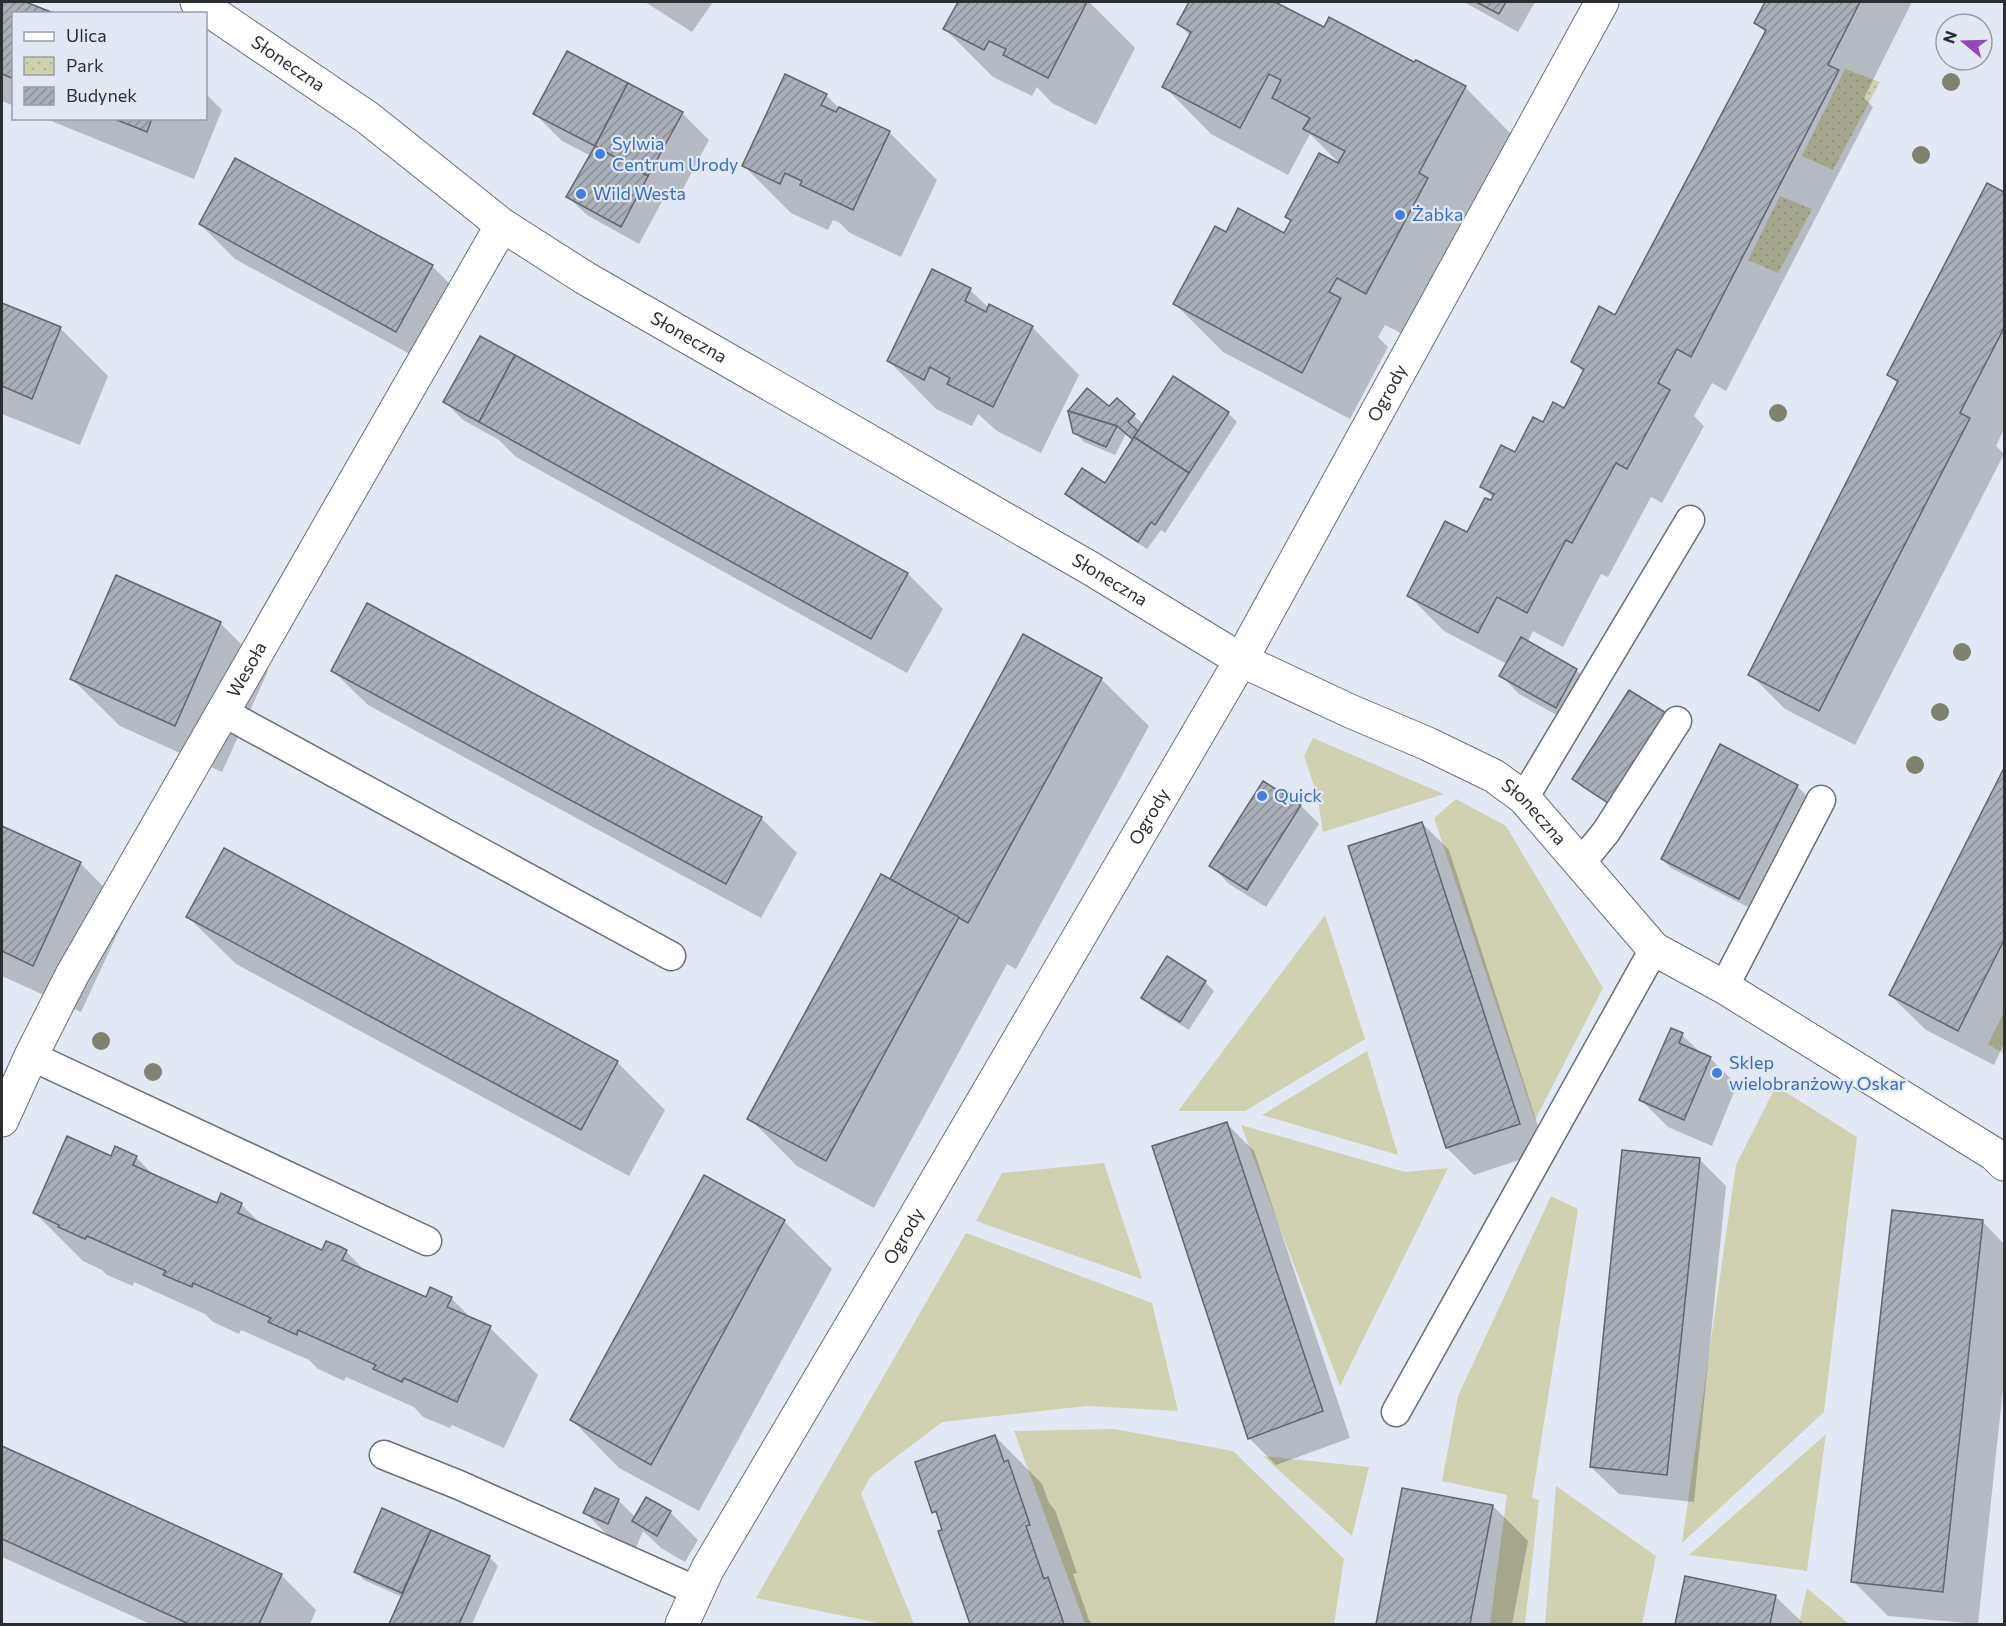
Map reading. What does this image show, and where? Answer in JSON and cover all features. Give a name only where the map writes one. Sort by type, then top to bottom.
[{"type":"street","name":"Słoneczna","points":[[197,2],[368,117],[502,225],[585,278],[1090,568],[1241,660],[1494,776],[1524,798],[1654,949],[1724,987],[1994,1154],[2004,1164]]},
{"type":"street","name":"Ogrody","points":[[682,1624],[708,1568],[1241,660],[1602,2]]},
{"type":"street","name":"Wesoła","points":[[2,1120],[72,975],[502,225]]},
{"type":"lane","points":[[1524,798],[1690,520]]},
{"type":"lane","points":[[222,713],[671,956]]},
{"type":"lane","points":[[1580,864],[1606,832],[1677,721]]},
{"type":"lane","points":[[1724,987],[1821,800]]},
{"type":"lane","points":[[1396,1412],[1654,949]]},
{"type":"lane","points":[[31,1056],[427,1241]]},
{"type":"lane","points":[[384,1455],[459,1485],[697,1591]]},
{"type":"green space","points":[[1845,69],[1880,82],[1833,170],[1802,156]]},
{"type":"green space","points":[[1780,196],[1812,209],[1778,273],[1748,260]]},
{"type":"green space","points":[[1313,738],[1444,794],[1323,832],[1317,794],[1304,756]]},
{"type":"green space","points":[[1456,799],[1506,826],[1603,988],[1535,1120],[1434,818]]},
{"type":"green space","points":[[1325,915],[1365,1039],[1245,1111],[1178,1111]]},
{"type":"green space","points":[[2004,1012],[2004,1054],[1988,1044]]},
{"type":"green space","points":[[1367,1051],[1398,1155],[1262,1115]]},
{"type":"green space","points":[[1776,1086],[1857,1137],[1824,1412],[1682,1543],[1736,1165]]},
{"type":"green space","points":[[1241,1125],[1405,1172],[1448,1168],[1340,1386]]},
{"type":"green space","points":[[1104,1163],[1142,1279],[976,1221],[1002,1173]]},
{"type":"green space","points":[[1551,1196],[1578,1209],[1532,1498],[1539,1500],[1525,1624],[1490,1624],[1507,1495],[1442,1481],[1458,1396]]},
{"type":"green space","points":[[966,1233],[1152,1303],[1178,1411],[1087,1406],[942,1422],[870,1477],[861,1494],[914,1624],[883,1624],[756,1598]]},
{"type":"green space","points":[[1114,1429],[1233,1451],[1344,1559],[1334,1624],[1085,1624],[1014,1431]]},
{"type":"green space","points":[[1826,1434],[1807,1571],[1689,1555]]},
{"type":"green space","points":[[1263,1456],[1369,1467],[1352,1536]]},
{"type":"green space","points":[[1556,1486],[1656,1556],[1642,1624],[1545,1624]]},
{"type":"green space","points":[[1807,1588],[1849,1624],[1799,1624]]},
{"type":"building","points":[[2,2],[26,2],[51,12],[12,12],[12,78],[2,74]]},
{"type":"building","points":[[958,2],[1087,2],[1048,78],[1003,55],[1006,49],[989,41],[984,50],[943,29]]},
{"type":"building","points":[[1189,2],[1275,2],[1324,27],[1329,17],[1414,62],[1416,60],[1466,86],[1419,173],[1428,178],[1366,294],[1337,278],[1329,292],[1341,298],[1302,373],[1173,304],[1215,226],[1226,232],[1238,208],[1284,233],[1291,220],[1285,217],[1319,153],[1338,163],[1345,151],[1303,129],[1310,118],[1272,98],[1281,80],[1269,74],[1240,128],[1162,87],[1191,32],[1177,24]]},
{"type":"building","points":[[1476,2],[1506,2],[1499,14]]},
{"type":"building","points":[[1765,2],[1860,2],[1828,65],[1839,70],[1691,357],[1677,349],[1658,383],[1670,390],[1627,469],[1616,463],[1572,543],[1566,540],[1527,613],[1497,597],[1478,633],[1407,596],[1445,521],[1467,532],[1485,498],[1491,500],[1494,494],[1480,487],[1501,445],[1515,452],[1533,417],[1543,422],[1553,402],[1564,408],[1584,369],[1571,362],[1599,306],[1615,315],[1766,30],[1754,23]]},
{"type":"building","points":[[567,51],[628,83],[595,146],[533,114]]},
{"type":"building","points":[[785,74],[827,94],[821,105],[836,112],[839,107],[890,131],[853,210],[800,185],[802,181],[785,173],[780,184],[742,166]]},
{"type":"building","points":[[628,83],[683,112],[648,176],[595,146]]},
{"type":"building","points":[[117,120],[151,120],[147,132]]},
{"type":"building","points":[[595,146],[648,176],[621,227],[566,197]]},
{"type":"building","points":[[235,158],[433,265],[396,332],[199,224]]},
{"type":"building","points":[[1987,183],[2004,192],[2004,328],[1960,413],[1970,418],[1819,711],[1748,675],[1898,381],[1887,375]]},
{"type":"building","points":[[932,269],[971,288],[965,301],[986,312],[989,304],[1033,326],[993,407],[947,384],[950,378],[930,367],[924,380],[887,361]]},
{"type":"building","points":[[2,303],[61,327],[32,399],[2,386]]},
{"type":"building","points":[[480,336],[515,355],[479,422],[443,402]]},
{"type":"building","points":[[515,355],[908,573],[871,639],[479,422]]},
{"type":"building","points":[[1173,376],[1229,412],[1189,473],[1134,437]]},
{"type":"building","points":[[1087,388],[1109,406],[1117,398],[1135,414],[1128,422],[1138,431],[1132,439],[1117,426],[1068,411]]},
{"type":"building","points":[[1068,411],[1117,426],[1106,447],[1073,433]]},
{"type":"building","points":[[1134,437],[1189,473],[1155,525],[1151,522],[1138,542],[1065,494],[1082,468],[1105,483]]},
{"type":"building","points":[[116,575],[221,622],[175,726],[70,679]]},
{"type":"building","points":[[367,603],[762,817],[726,884],[331,671]]},
{"type":"building","points":[[1023,634],[1102,678],[968,923],[890,879]]},
{"type":"building","points":[[1521,637],[1577,669],[1556,708],[1499,676]]},
{"type":"building","points":[[1629,690],[1666,713],[1608,803],[1572,779]]},
{"type":"building","points":[[1720,744],[1798,785],[1739,899],[1661,859]]},
{"type":"building","points":[[2004,768],[2004,940],[1958,1031],[1889,995]]},
{"type":"building","points":[[1263,781],[1301,805],[1247,890],[1209,866]]},
{"type":"building","points":[[1422,822],[1520,1124],[1446,1148],[1348,846]]},
{"type":"building","points":[[2,826],[81,862],[33,966],[2,951]]},
{"type":"building","points":[[224,848],[618,1061],[581,1130],[186,917]]},
{"type":"building","points":[[881,874],[959,917],[826,1161],[747,1119]]},
{"type":"building","points":[[1167,956],[1206,981],[1180,1022],[1141,998]]},
{"type":"building","points":[[1671,1028],[1683,1033],[1679,1043],[1711,1057],[1684,1120],[1639,1100]]},
{"type":"building","points":[[1227,1122],[1323,1411],[1248,1439],[1152,1146]]},
{"type":"building","points":[[67,1136],[111,1156],[115,1146],[137,1156],[133,1165],[217,1203],[221,1193],[242,1203],[238,1213],[322,1250],[326,1241],[339,1246],[347,1250],[342,1260],[426,1297],[430,1287],[452,1297],[447,1307],[491,1326],[457,1402],[404,1378],[402,1382],[373,1369],[376,1365],[298,1330],[297,1335],[268,1322],[271,1318],[193,1283],[192,1287],[163,1275],[166,1271],[87,1236],[85,1239],[33,1213]]},
{"type":"building","points":[[1622,1150],[1700,1158],[1667,1475],[1590,1467]]},
{"type":"building","points":[[704,1175],[785,1220],[651,1465],[570,1420]]},
{"type":"building","points":[[1892,1210],[1983,1220],[1943,1592],[1851,1582]]},
{"type":"building","points":[[995,1435],[1004,1462],[1008,1460],[1030,1525],[1026,1526],[1044,1579],[1048,1577],[1064,1624],[970,1624],[938,1531],[942,1530],[936,1511],[932,1513],[915,1462]]},
{"type":"building","points":[[2,1446],[282,1574],[259,1624],[189,1624],[2,1539]]},
{"type":"building","points":[[595,1488],[619,1499],[608,1524],[583,1513]]},
{"type":"building","points":[[1402,1488],[1493,1505],[1470,1624],[1376,1624]]},
{"type":"building","points":[[646,1497],[671,1511],[657,1536],[632,1521]]},
{"type":"building","points":[[382,1508],[431,1530],[402,1593],[354,1572]]},
{"type":"building","points":[[431,1530],[490,1556],[459,1624],[389,1624]]},
{"type":"building","points":[[1685,1576],[1776,1595],[1770,1624],[1675,1624]]},
{"type":"place","name":"Sylwia Centrum Urody","points":[[600,154]]},
{"type":"place","name":"Wild Westa","points":[[581,194]]},
{"type":"place","name":"Żabka","points":[[1400,215]]},
{"type":"place","name":"Quick","points":[[1262,796]]},
{"type":"place","name":"Sklep wielobranżowy Oskar","points":[[1717,1073]]}]
